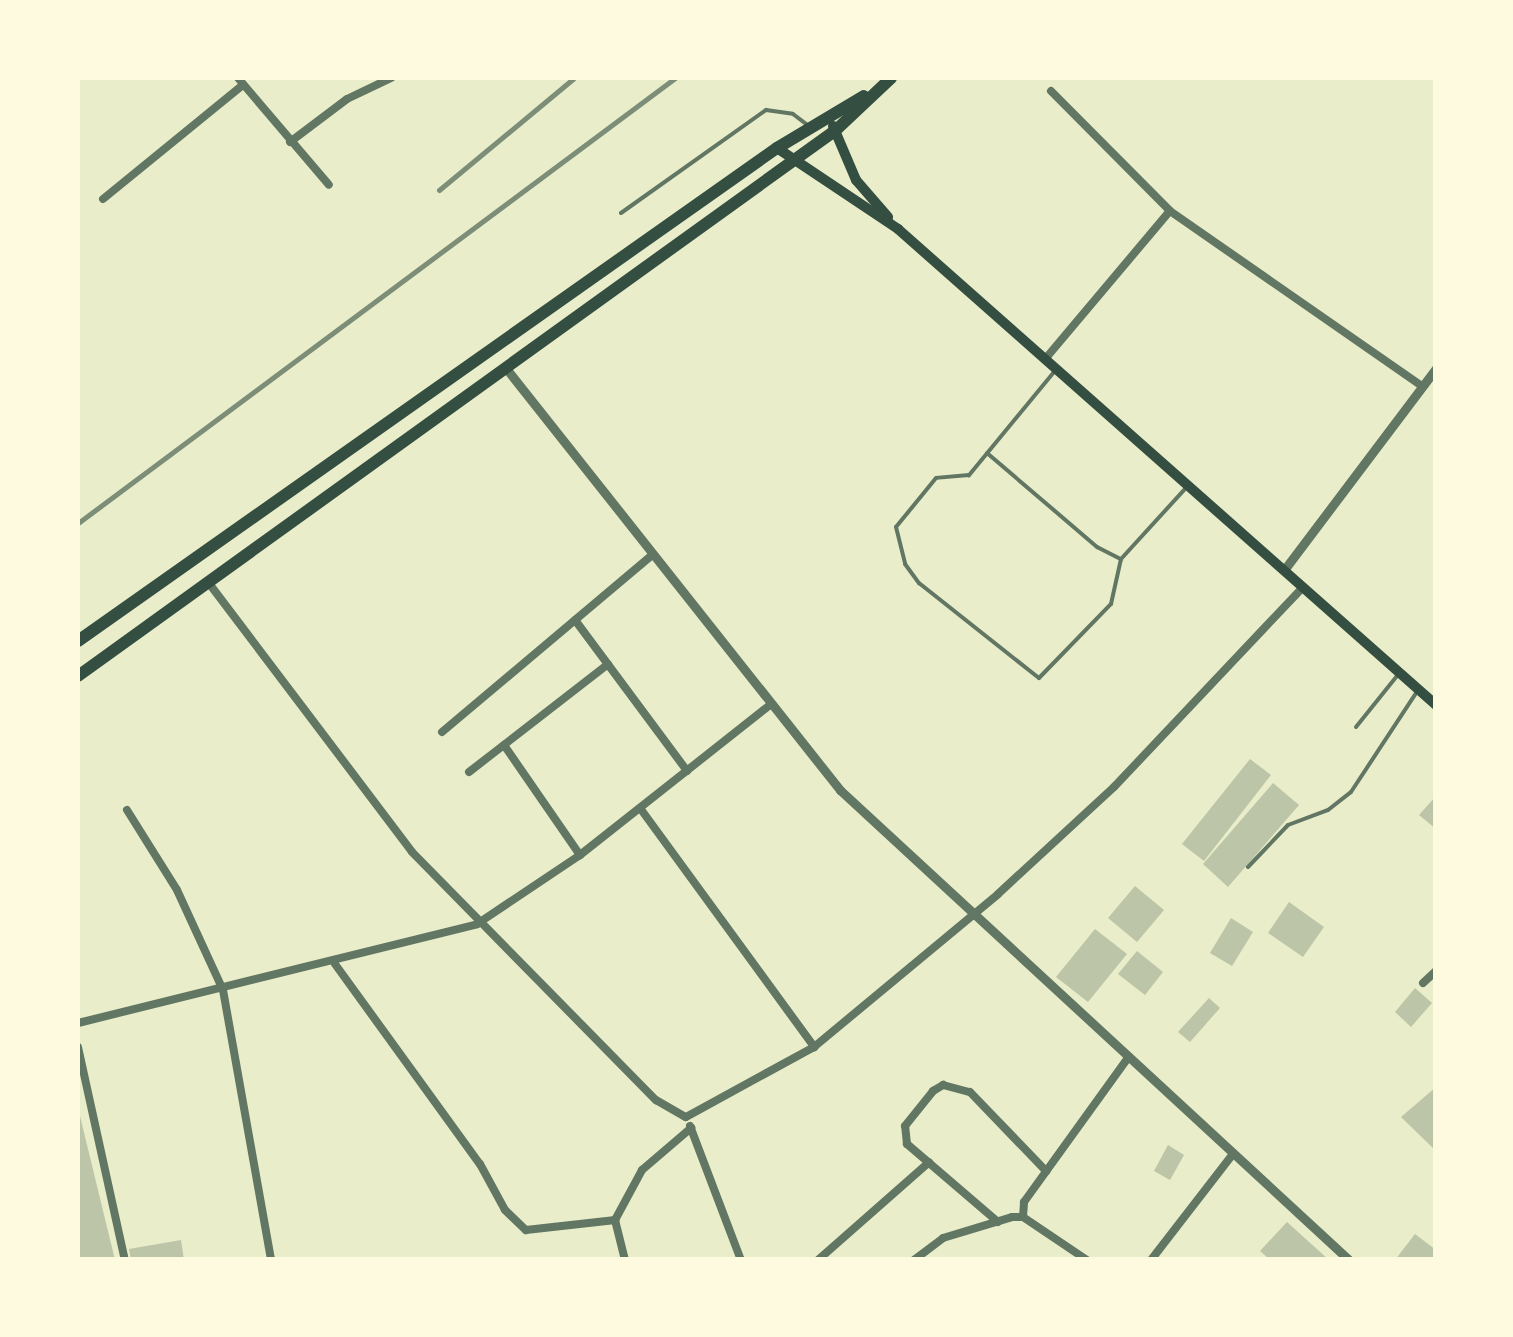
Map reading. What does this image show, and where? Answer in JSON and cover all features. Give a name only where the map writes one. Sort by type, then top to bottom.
[{"type":"highway","points":[[78,641],[776,148],[891,78]]},
{"type":"highway","points":[[78,676],[836,130],[870,93]]},
{"type":"main road","points":[[827,114],[856,180],[898,230]]},
{"type":"main road","points":[[776,148],[898,230],[1436,705]]},
{"type":"street","points":[[290,142],[347,99],[391,78]]},
{"type":"street","points":[[103,199],[241,81],[329,185]]},
{"type":"street","points":[[1051,91],[1170,211],[1422,387]]},
{"type":"street","points":[[1046,358],[1170,211]]},
{"type":"street","points":[[491,349],[769,706],[840,790],[1349,1260]]},
{"type":"street","points":[[1284,570],[1436,368]]},
{"type":"street","points":[[442,732],[652,556]]},
{"type":"street","points":[[208,582],[366,794],[477,924],[656,1100],[686,1117],[742,1260]]},
{"type":"street","points":[[686,1117],[814,1047],[971,915],[1114,787],[1303,587]]},
{"type":"street","points":[[576,620],[687,771]]},
{"type":"street","points":[[468,772],[608,664]]},
{"type":"street","points":[[78,1023],[335,964],[477,924],[580,855],[769,706]]},
{"type":"street","points":[[504,745],[580,855]]},
{"type":"street","points":[[640,808],[814,1047]]},
{"type":"street","points":[[127,810],[176,890],[223,990],[271,1260]]},
{"type":"street","points":[[335,964],[516,1222],[526,1230],[615,1220]]},
{"type":"street","points":[[1424,983],[1436,970]]},
{"type":"street","points":[[78,1047],[125,1260]]},
{"type":"street","points":[[1023,1217],[1024,1202],[1128,1058]]},
{"type":"street","points":[[998,1222],[903,1136],[943,1085],[970,1092],[1046,1172]]},
{"type":"street","points":[[626,1260],[615,1220],[642,1170],[691,1128]]},
{"type":"street","points":[[1151,1260],[1233,1154]]},
{"type":"street","points":[[818,1260],[929,1162]]},
{"type":"street","points":[[914,1260],[943,1238],[1023,1217],[1087,1260]]},
{"type":"lane","points":[[621,213],[766,110],[792,114],[809,126]]},
{"type":"lane","points":[[1058,368],[962,480],[936,478],[896,534],[919,583],[1032,675],[1044,676],[1112,604],[1121,559],[1188,485]]},
{"type":"lane","points":[[987,453],[1096,547],[1121,559]]},
{"type":"lane","points":[[1356,727],[1400,674]]},
{"type":"lane","points":[[1248,867],[1288,825],[1328,810],[1351,792],[1374,760],[1380,737],[1418,690]]},
{"type":"building","points":[[1250,759],[1271,775],[1204,861],[1182,844]]},
{"type":"building","points":[[1273,783],[1299,805],[1228,887],[1203,864]]},
{"type":"building","points":[[1436,796],[1436,829],[1419,815]]},
{"type":"building","points":[[1135,886],[1164,910],[1137,942],[1108,918]]},
{"type":"building","points":[[1289,902],[1324,927],[1303,957],[1268,933]]},
{"type":"building","points":[[1231,918],[1253,932],[1232,966],[1210,953]]},
{"type":"building","points":[[1095,929],[1127,954],[1088,1002],[1056,977]]},
{"type":"building","points":[[1137,951],[1163,972],[1145,995],[1118,974]]},
{"type":"building","points":[[1415,988],[1432,1003],[1411,1027],[1395,1012]]},
{"type":"building","points":[[1209,998],[1220,1008],[1190,1042],[1178,1032]]},
{"type":"building","points":[[1436,1087],[1436,1151],[1401,1117]]},
{"type":"building","points":[[79,1112],[115,1260],[78,1260]]},
{"type":"building","points":[[1168,1145],[1184,1155],[1170,1180],[1154,1171]]},
{"type":"building","points":[[1287,1222],[1329,1260],[1270,1260],[1260,1251]]},
{"type":"building","points":[[1415,1234],[1436,1250],[1436,1260],[1395,1260]]},
{"type":"building","points":[[181,1240],[184,1260],[131,1260],[129,1249]]},
{"type":"railway","points":[[439,190],[574,78]]},
{"type":"railway","points":[[78,523],[675,78]]}]
